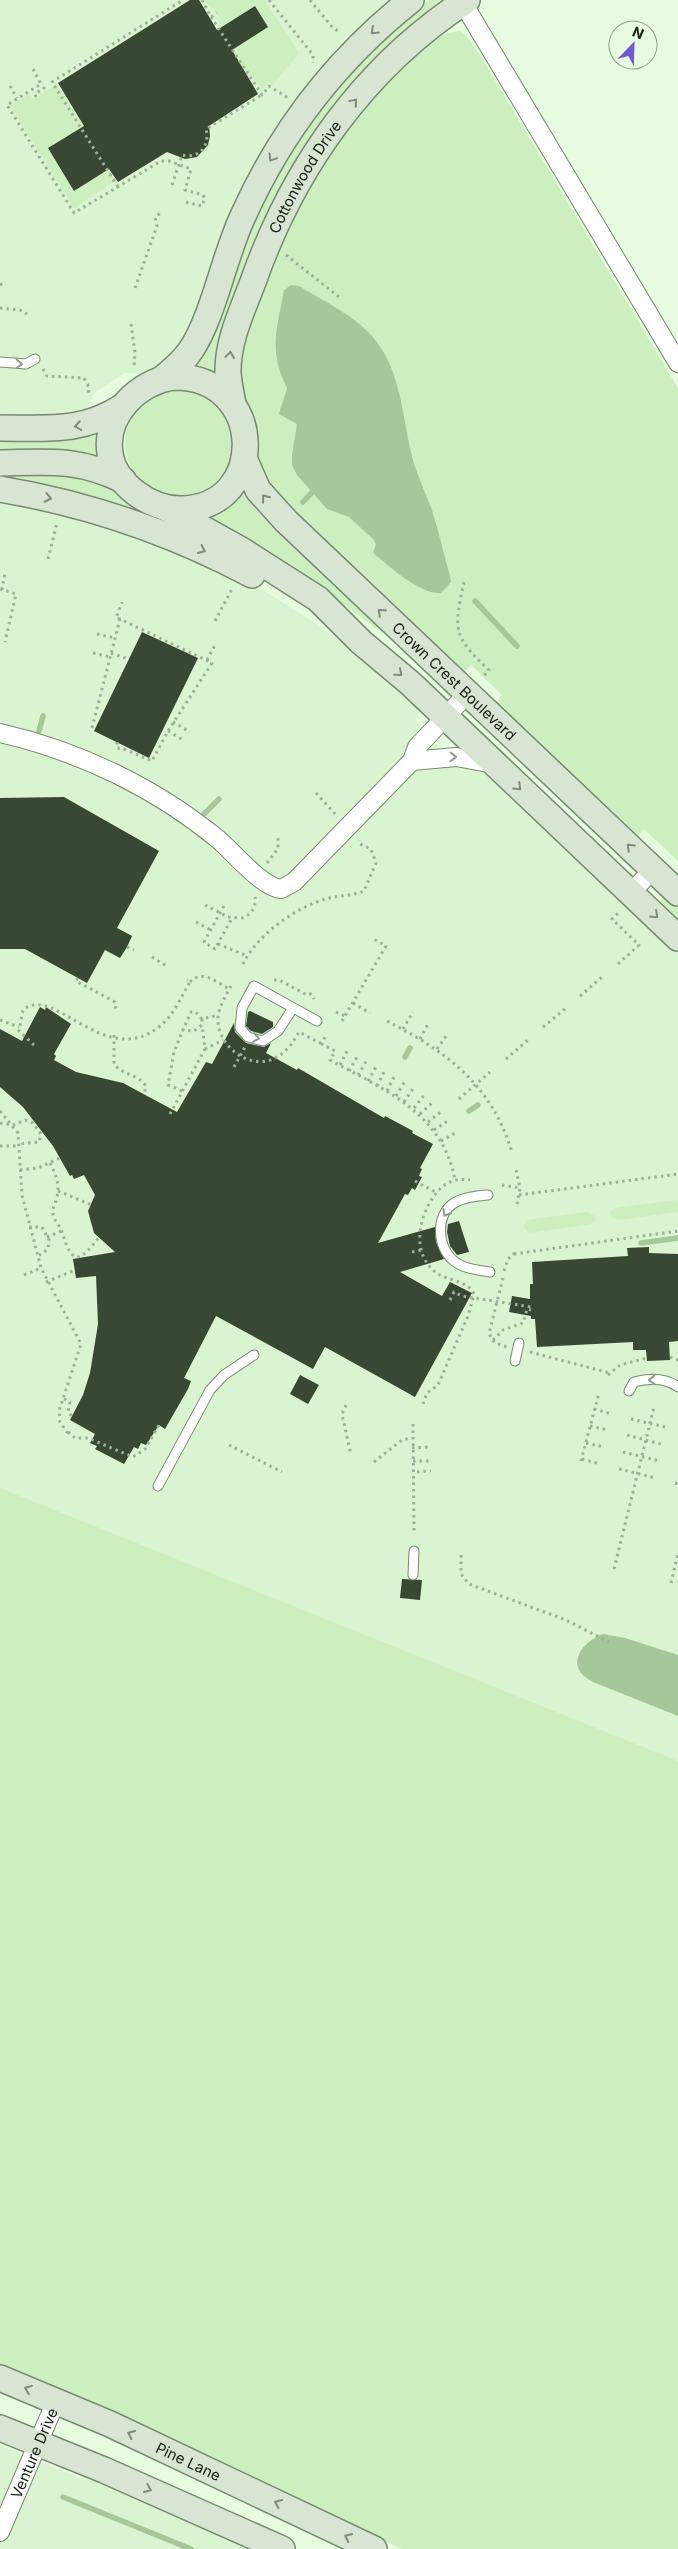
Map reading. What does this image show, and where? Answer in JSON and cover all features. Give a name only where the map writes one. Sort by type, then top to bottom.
[{"type":"main road","points":[[0,428],[82,426],[122,407],[140,390],[162,379],[184,359],[197,338],[242,217],[268,165],[288,132],[338,67],[378,27],[411,0]]},
{"type":"main road","name":"Cottonwood Drive","points":[[233,404],[228,373],[229,354],[234,334],[266,246],[293,188],[330,132],[370,82],[419,36],[465,1]]},
{"type":"main road","points":[[162,379],[179,377],[201,380],[216,386],[233,404],[246,434],[244,458],[234,482],[217,498],[193,508],[166,508]]},
{"type":"main road","points":[[122,407],[114,426],[109,447],[113,465],[123,480],[140,496],[166,508],[243,551],[309,593],[361,642],[410,683],[494,764],[625,902],[678,938]]},
{"type":"main road","name":"Crown Crest Boulevard","points":[[244,458],[258,490],[271,506],[678,893]]},
{"type":"main road","points":[[0,463],[78,463],[103,470],[123,480]]},
{"type":"main road","points":[[0,489],[82,506],[169,536],[262,580],[329,624],[361,642]]},
{"type":"main road","name":"Pine Lane","points":[[0,2378],[56,2401],[374,2549]]},
{"type":"main road","points":[[0,2428],[282,2549]]},
{"type":"street","points":[[465,1],[678,363]]},
{"type":"street","points":[[0,733],[38,743],[86,761],[140,786],[208,832],[266,883],[281,889],[294,882],[412,761],[417,747],[468,693]]},
{"type":"street","points":[[412,761],[456,757],[494,764]]},
{"type":"street","points":[[625,902],[653,869]]},
{"type":"street","name":"Venture Drive","points":[[0,2532],[56,2401]]},
{"type":"lane","points":[[0,362],[26,364],[35,359]]},
{"type":"lane","points":[[293,1008],[282,1027],[271,1037],[260,1041],[248,1037],[240,1028],[239,1019],[243,1005],[254,986],[317,1021]]},
{"type":"lane","points":[[488,1195],[462,1199],[451,1205],[443,1217],[440,1233],[445,1251],[453,1260],[467,1267],[490,1272]]},
{"type":"lane","points":[[515,1361],[519,1342]]},
{"type":"lane","points":[[158,1486],[210,1390],[224,1375],[254,1355]]},
{"type":"lane","points":[[629,1390],[634,1382],[652,1379],[662,1380],[678,1386]]},
{"type":"lane","points":[[413,1575],[414,1551]]},
{"type":"path","points":[[118,187],[52,82],[183,0]]},
{"type":"path","points":[[202,0],[262,95]]},
{"type":"path","points":[[269,0],[313,55],[313,63]]},
{"type":"path","points":[[310,0],[333,28],[340,32]]},
{"type":"path","points":[[211,17],[217,14]]},
{"type":"path","points":[[125,36],[128,40]]},
{"type":"path","points":[[33,69],[44,88],[35,94],[36,97]]},
{"type":"path","points":[[41,84],[7,105],[74,214],[156,162],[169,161],[191,169],[185,190],[203,194],[205,198],[202,206],[185,202]]},
{"type":"path","points":[[10,86],[17,98]]},
{"type":"path","points":[[172,185],[182,154],[194,155],[204,149],[208,139],[206,129],[262,95],[269,86],[288,98]]},
{"type":"path","points":[[135,288],[157,226],[155,218],[161,212]]},
{"type":"path","points":[[284,254],[339,297]]},
{"type":"path","points":[[0,308],[20,310],[27,314]]},
{"type":"path","points":[[132,324],[135,353],[134,367]]},
{"type":"path","points":[[44,370],[47,376],[84,378],[89,387],[88,396]]},
{"type":"path","points":[[48,558],[59,517]]},
{"type":"path","points":[[5,572],[1,589],[16,594],[5,642]]},
{"type":"path","points":[[464,582],[457,614],[457,629],[469,651],[489,670],[468,693]]},
{"type":"path","points":[[215,621],[235,584]]},
{"type":"path","points":[[117,742],[117,748],[125,747],[152,761],[165,732],[212,662],[116,618],[122,602]]},
{"type":"path","points":[[92,728],[120,619]]},
{"type":"path","points":[[97,634],[115,638]]},
{"type":"path","points":[[207,660],[215,645]]},
{"type":"path","points":[[92,653],[128,659]]},
{"type":"path","points":[[173,722],[190,732]]},
{"type":"path","points":[[165,732],[183,740]]},
{"type":"path","points":[[316,793],[336,815]]},
{"type":"path","points":[[264,866],[278,848],[278,835]]},
{"type":"path","points":[[243,964],[247,956],[276,925],[300,910],[327,899],[364,891],[376,863],[371,849],[360,844],[360,837]]},
{"type":"path","points":[[205,905],[232,918],[242,918],[250,914],[255,906],[254,894]]},
{"type":"path","points":[[618,964],[639,945],[612,919],[625,902]]},
{"type":"path","points":[[224,906],[204,942],[215,949],[232,918]]},
{"type":"path","points":[[196,922],[211,930]]},
{"type":"path","points":[[342,1021],[386,946],[374,940]]},
{"type":"path","points":[[218,944],[247,956]]},
{"type":"path","points":[[127,947],[134,950]]},
{"type":"path","points":[[152,957],[168,967]]},
{"type":"path","points":[[34,1045],[19,1033],[25,1008],[41,1004],[98,1034],[136,1038],[159,1027],[169,1016],[188,981],[196,977],[205,976],[229,989]]},
{"type":"path","points":[[78,978],[76,981],[115,1002],[116,1012]]},
{"type":"path","points":[[580,996],[602,978]]},
{"type":"path","points":[[274,980],[279,980],[307,995],[311,994],[314,999]]},
{"type":"path","points":[[353,1003],[370,1013]]},
{"type":"path","points":[[543,1027],[565,1009]]},
{"type":"path","points":[[182,1091],[168,1085],[174,1052],[191,1012],[196,1012],[202,1019],[205,1049]]},
{"type":"path","points":[[336,1012],[345,1016]]},
{"type":"path","points":[[403,1029],[413,1012]]},
{"type":"path","points":[[202,1019],[218,1015]]},
{"type":"path","points":[[0,1020],[19,1027]]},
{"type":"path","points":[[388,1021],[438,1049],[454,1061],[494,1108],[512,1152]]},
{"type":"path","points":[[420,1039],[429,1022]]},
{"type":"path","points":[[183,1030],[194,1030],[202,1025]]},
{"type":"path","points":[[438,1049],[448,1033]]},
{"type":"path","points":[[114,1037],[114,1064],[120,1070],[141,1080],[146,1086],[144,1094]]},
{"type":"path","points":[[325,1037],[322,1044],[335,1051],[330,1060],[396,1096],[414,1108],[428,1122],[451,1160],[455,1180]]},
{"type":"path","points":[[170,1114],[205,1049],[223,1040]]},
{"type":"path","points":[[506,1059],[528,1040]]},
{"type":"path","points":[[234,1068],[246,1045]]},
{"type":"path","points":[[340,1065],[348,1050]]},
{"type":"path","points":[[350,1071],[358,1055]]},
{"type":"path","points":[[358,1076],[367,1060]]},
{"type":"path","points":[[368,1081],[376,1065]]},
{"type":"path","points":[[377,1086],[385,1070]]},
{"type":"path","points":[[459,1099],[490,1072]]},
{"type":"path","points":[[387,1091],[395,1075]]},
{"type":"path","points":[[396,1096],[405,1081]]},
{"type":"path","points":[[404,1102],[414,1086]]},
{"type":"path","points":[[414,1108],[425,1094]]},
{"type":"path","points":[[420,1114],[433,1102]]},
{"type":"path","points":[[0,1110],[18,1133],[20,1170],[29,1227],[37,1257],[46,1282],[81,1344],[59,1419],[66,1433],[75,1438],[88,1438],[133,1457],[145,1449],[158,1425]]},
{"type":"path","points":[[428,1122],[442,1111]]},
{"type":"path","points":[[0,1124],[13,1125],[28,1120],[38,1126],[41,1134],[39,1142],[0,1146]]},
{"type":"path","points":[[434,1130],[449,1120]]},
{"type":"path","points":[[441,1141],[457,1132]]},
{"type":"path","points":[[20,1170],[50,1163],[62,1157]]},
{"type":"path","points":[[50,1163],[57,1177],[58,1191],[53,1214],[62,1232],[66,1247],[78,1257],[88,1253],[100,1236]]},
{"type":"path","points":[[516,1170],[520,1188],[517,1204]]},
{"type":"path","points":[[520,1195],[678,1174]]},
{"type":"path","points":[[422,1404],[427,1393],[438,1385],[468,1316],[474,1295],[469,1287],[437,1273],[421,1250],[419,1238],[422,1222],[428,1205],[437,1192],[446,1184],[455,1180],[470,1180]]},
{"type":"path","points":[[415,1181],[437,1192]]},
{"type":"path","points":[[502,1185],[520,1188]]},
{"type":"path","points":[[58,1191],[92,1205]]},
{"type":"path","points":[[29,1227],[42,1227],[47,1236],[48,1249],[37,1257]]},
{"type":"path","points":[[509,1347],[493,1340],[489,1330],[505,1267],[508,1259],[514,1253],[678,1231]]},
{"type":"path","points":[[47,1236],[62,1232]]},
{"type":"path","points":[[412,1252],[421,1250]]},
{"type":"path","points":[[24,1275],[41,1268]]},
{"type":"path","points":[[46,1282],[75,1270]]},
{"type":"path","points":[[450,1300],[454,1292],[462,1296],[531,1308],[527,1310],[523,1323],[503,1330],[493,1340]]},
{"type":"path","points":[[527,1351],[609,1374],[625,1362],[647,1358]]},
{"type":"path","points":[[670,1357],[678,1360]]},
{"type":"path","points":[[599,1393],[582,1460],[600,1464]]},
{"type":"path","points":[[64,1399],[70,1402],[68,1412],[72,1416]]},
{"type":"path","points":[[346,1405],[342,1414],[351,1455]]},
{"type":"path","points":[[614,1569],[654,1407]]},
{"type":"path","points":[[594,1409],[612,1414]]},
{"type":"path","points":[[631,1418],[669,1428]]},
{"type":"path","points":[[413,1424],[414,1531]]},
{"type":"path","points":[[590,1426],[608,1430]]},
{"type":"path","points":[[627,1436],[664,1445]]},
{"type":"path","points":[[374,1462],[402,1440],[412,1438]]},
{"type":"path","points":[[586,1442],[604,1447]]},
{"type":"path","points":[[229,1445],[282,1472]]},
{"type":"path","points":[[412,1448],[429,1447]]},
{"type":"path","points":[[623,1452],[660,1461]]},
{"type":"path","points":[[413,1461],[431,1461]]},
{"type":"path","points":[[619,1469],[656,1478]]},
{"type":"path","points":[[417,1472],[431,1471]]},
{"type":"path","points":[[671,1583],[678,1553]]},
{"type":"path","points":[[461,1555],[461,1574],[469,1584],[566,1620],[609,1642]]},
{"type":"shaded area","points":[[0,0],[393,0],[356,33],[345,37],[317,73],[217,251],[188,334],[172,355],[145,374],[125,373],[95,392],[86,410],[64,417],[0,413]]},
{"type":"shaded area","points":[[204,0],[265,0],[299,53],[273,85],[268,82],[262,91],[252,76],[249,77],[235,55],[238,53],[233,40],[221,27],[218,15]]},
{"type":"shaded area","points":[[429,0],[446,0],[427,15],[283,183],[258,237],[216,374],[193,366],[238,257],[278,170],[337,86],[405,19]]},
{"type":"shaded area","points":[[460,31],[468,38],[483,60],[678,388],[678,861],[644,829],[636,838],[495,704],[502,695],[471,665],[463,674],[276,495],[259,463],[256,428],[239,378],[240,361],[250,324],[286,232],[318,171],[358,113],[425,46],[443,35]]},
{"type":"shaded area","points":[[57,84],[117,180],[74,208],[10,106],[29,94],[33,99]]},
{"type":"shaded area","points":[[291,285],[299,286],[337,308],[363,327],[381,348],[389,363],[400,394],[413,460],[432,510],[450,576],[451,582],[441,593],[414,585],[373,553],[376,544],[373,539],[349,517],[327,509],[297,475],[292,465],[297,424],[279,414],[287,388],[281,374],[276,351],[277,328],[284,290]]},
{"type":"shaded area","points":[[179,389],[200,393],[217,405],[229,422],[233,443],[229,464],[217,481],[200,493],[179,497],[158,493],[141,481],[129,464],[125,443],[129,422],[141,405],[158,393]]},
{"type":"shaded area","points":[[101,431],[101,458],[73,451],[0,452],[0,439]]},
{"type":"shaded area","points":[[63,473],[101,481],[189,530],[0,483],[0,474]]},
{"type":"shaded area","points":[[244,487],[263,514],[384,629],[382,633],[320,587],[197,520]]},
{"type":"shaded area","points":[[0,496],[65,509],[247,580],[323,628],[375,668],[422,711],[415,720],[454,765],[479,770],[492,779],[678,953],[678,2549],[402,2549],[109,2412],[0,2365]]},
{"type":"shaded area","points":[[665,896],[678,908],[678,924],[657,904]]},
{"type":"shaded area","points":[[678,1200],[678,1212],[617,1220],[610,1216],[611,1211],[615,1208]]},
{"type":"shaded area","points":[[587,1212],[595,1216],[595,1221],[592,1224],[529,1233],[523,1227],[527,1220]]},
{"type":"shaded area","points":[[0,1488],[678,1761],[678,2549],[402,2549],[109,2412],[0,2365]]},
{"type":"shaded area","points":[[603,1634],[625,1638],[678,1655],[678,1716],[593,1682],[584,1676],[577,1662],[578,1655],[588,1643]]},
{"type":"shaded area","points":[[0,2445],[77,2477],[104,2482],[253,2549],[0,2549]]},
{"type":"building","points":[[190,0],[199,0],[217,30],[255,6],[268,27],[232,50],[258,94],[209,126],[210,136],[208,145],[197,157],[185,159],[167,152],[118,182],[109,169],[74,191],[48,148],[84,126],[58,83]]},
{"type":"building","points":[[142,632],[198,658],[149,758],[94,731]]},
{"type":"building","points":[[64,797],[159,851],[117,928],[132,936],[127,947],[120,958],[105,950],[87,983],[25,949],[0,949],[0,798]]},
{"type":"building","points":[[40,1007],[45,1010],[46,1007],[71,1024],[54,1054],[56,1056],[54,1060],[76,1072],[123,1083],[177,1112],[206,1062],[212,1064],[234,1023],[235,1032],[246,1043],[264,1047],[271,1043],[266,1053],[297,1070],[298,1068],[384,1118],[385,1116],[413,1131],[412,1133],[433,1144],[420,1168],[422,1169],[419,1176],[422,1177],[415,1190],[412,1188],[408,1195],[405,1194],[378,1243],[435,1227],[436,1242],[444,1259],[400,1272],[442,1296],[450,1282],[472,1293],[415,1397],[325,1347],[313,1369],[216,1316],[184,1378],[191,1381],[188,1389],[165,1429],[159,1425],[146,1445],[141,1443],[138,1449],[134,1447],[124,1464],[95,1449],[97,1446],[90,1443],[95,1434],[70,1420],[83,1395],[90,1373],[98,1324],[96,1276],[76,1278],[73,1259],[115,1252],[94,1233],[88,1211],[95,1195],[84,1175],[74,1179],[72,1175],[70,1176],[53,1146],[23,1107],[0,1087],[0,1029],[22,1041]]},
{"type":"building","points":[[250,1011],[273,1022],[273,1027],[262,1034],[251,1031],[246,1026],[248,1012]]},
{"type":"building","points":[[459,1221],[469,1252],[457,1255],[450,1246],[447,1232],[448,1224]]},
{"type":"building","points":[[649,1247],[649,1253],[678,1254],[678,1341],[669,1342],[670,1360],[647,1361],[646,1350],[633,1350],[633,1342],[537,1347],[535,1319],[531,1319],[531,1316],[509,1312],[512,1296],[530,1299],[530,1284],[533,1284],[532,1262],[628,1256],[627,1248]]},
{"type":"building","points":[[300,1375],[319,1385],[308,1404],[290,1394]]},
{"type":"building","points":[[402,1579],[422,1580],[420,1600],[400,1598]]},
{"type":"waterway","points":[[303,502],[315,489]]},
{"type":"waterway","points":[[475,601],[517,646]]},
{"type":"waterway","points":[[39,731],[43,716]]},
{"type":"waterway","points":[[204,814],[219,799]]},
{"type":"waterway","points":[[405,1057],[410,1048]]},
{"type":"waterway","points":[[469,1111],[478,1105]]},
{"type":"waterway","points":[[641,1243],[678,1238]]},
{"type":"waterway","points":[[63,2497],[191,2549]]}]
